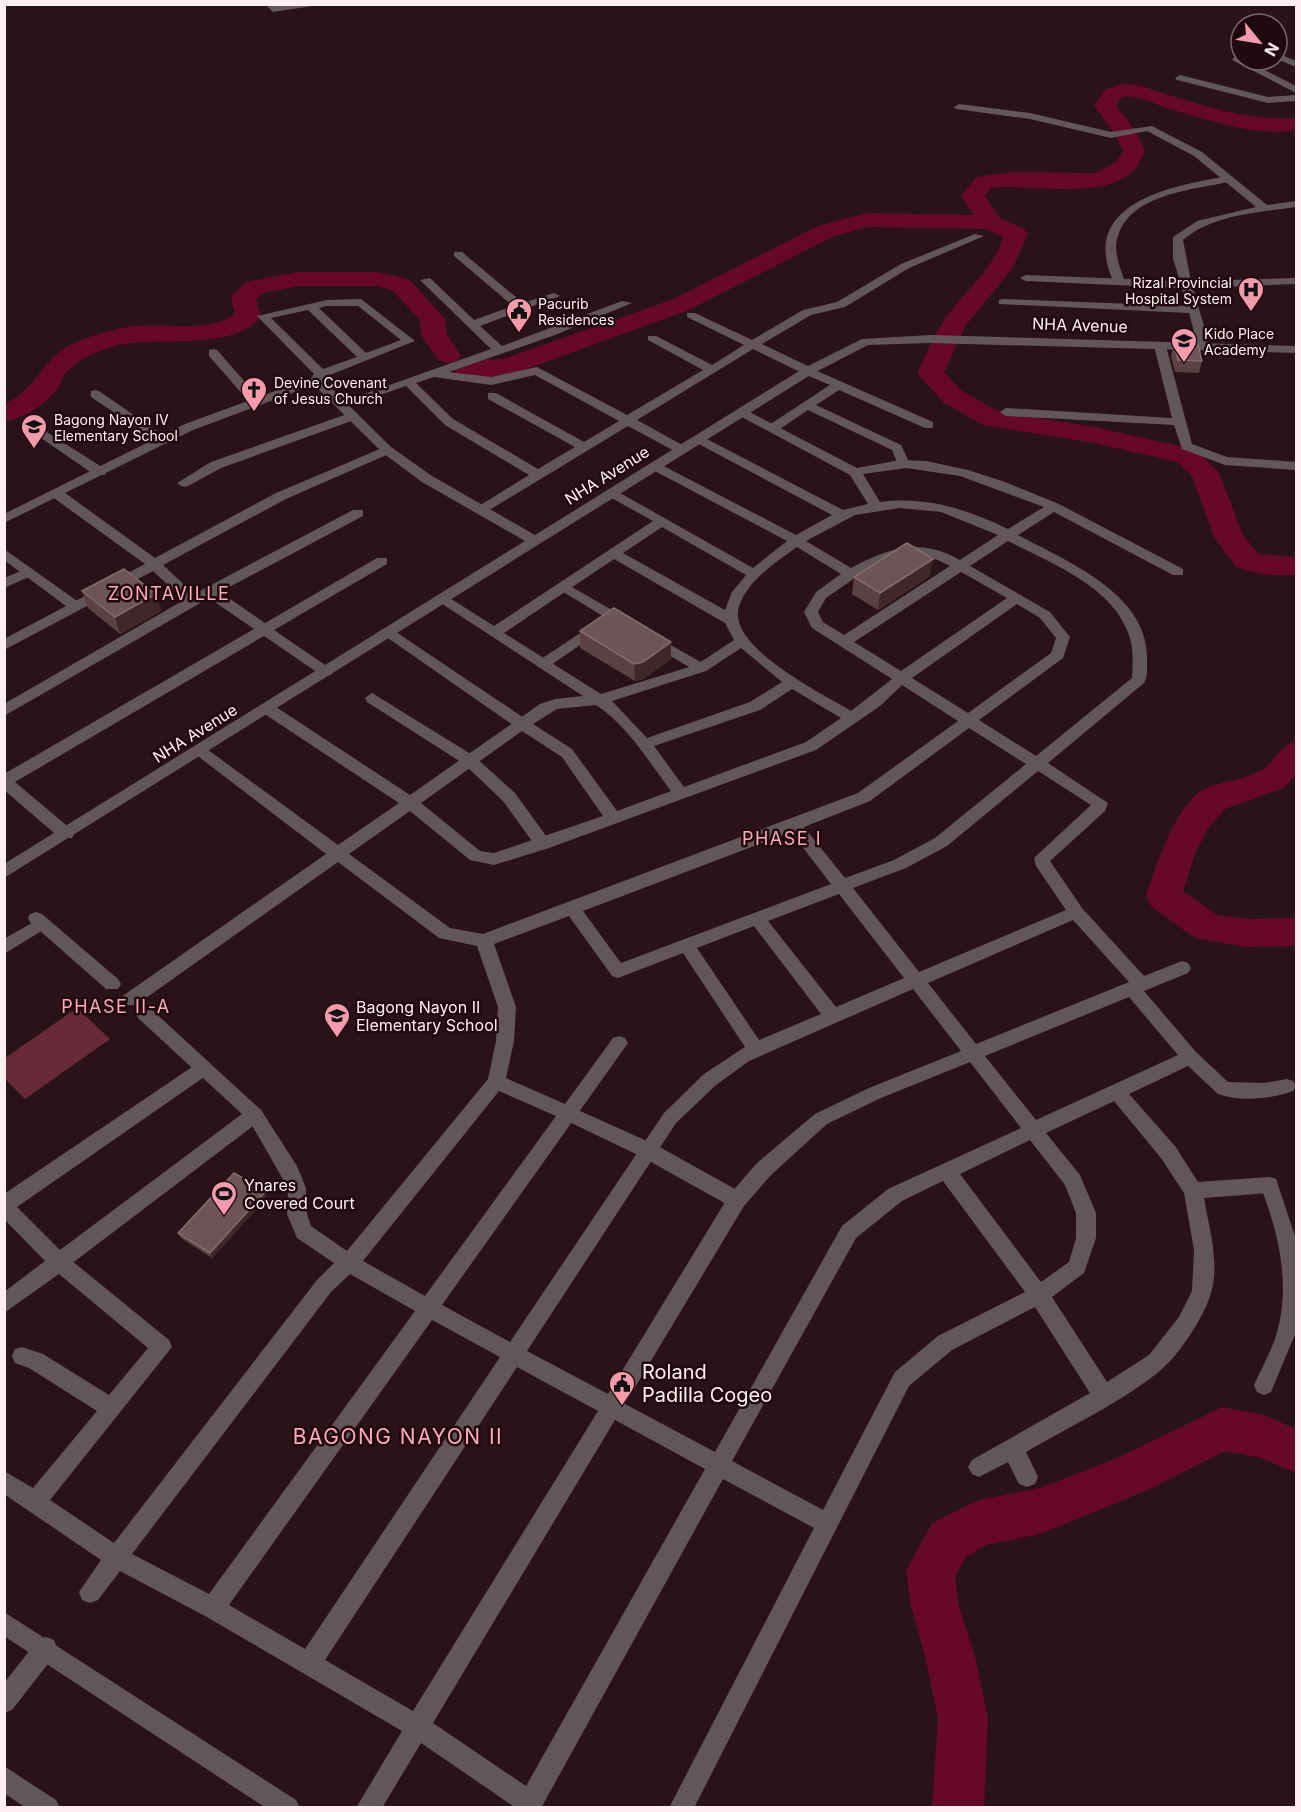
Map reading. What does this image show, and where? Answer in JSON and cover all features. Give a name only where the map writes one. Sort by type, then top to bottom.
[{"type":"street","points":[[269,4],[273,9],[280,10],[322,4]]},
{"type":"street","points":[[1262,72],[1296,90]]},
{"type":"street","points":[[1180,78],[1268,100],[1296,98]]},
{"type":"street","points":[[959,107],[1030,116],[1111,135],[1148,128],[1198,154],[1266,209]]},
{"type":"street","points":[[1119,283],[1111,247],[1117,226],[1132,208],[1187,186],[1228,179]]},
{"type":"street","points":[[1204,347],[1179,259],[1177,239],[1188,228],[1215,219],[1296,204]]},
{"type":"street","points":[[481,509],[807,312],[841,305],[905,266],[978,236]]},
{"type":"street","points":[[458,254],[522,308]]},
{"type":"street","points":[[1026,278],[1186,285],[1296,280]]},
{"type":"street","points":[[426,280],[499,350]]},
{"type":"street","points":[[474,324],[554,296]]},
{"type":"street","points":[[4,519],[164,440],[256,402],[318,377],[365,358],[409,341],[361,302],[310,306],[263,316],[318,377],[342,404],[353,416],[387,450],[427,479],[535,541]]},
{"type":"street","points":[[1003,302],[1194,310]]},
{"type":"street","points":[[342,404],[429,372],[551,333],[626,303]]},
{"type":"street","points":[[310,306],[365,358]]},
{"type":"street","points":[[691,315],[929,426]]},
{"type":"street","points":[[652,338],[713,370]]},
{"type":"street","name":"NHA Avenue","points":[[4,872],[808,371],[866,342],[931,339],[1296,350]]},
{"type":"street","points":[[1160,346],[1186,446],[1225,461],[1295,466],[1296,480]]},
{"type":"street","points":[[213,353],[256,402]]},
{"type":"street","points":[[429,372],[491,381],[537,371],[682,450]]},
{"type":"street","points":[[407,381],[448,422],[539,475]]},
{"type":"street","points":[[773,428],[838,385]]},
{"type":"street","points":[[95,394],[164,440]]},
{"type":"street","points":[[492,396],[584,447]]},
{"type":"street","points":[[807,405],[897,448],[904,464]]},
{"type":"street","points":[[742,412],[855,472],[876,506]]},
{"type":"street","points":[[1006,412],[1180,422]]},
{"type":"street","points":[[183,483],[216,465],[353,416]]},
{"type":"street","points":[[42,433],[100,472]]},
{"type":"street","points":[[699,439],[842,515]]},
{"type":"street","points":[[4,645],[281,495],[387,450]]},
{"type":"street","points":[[855,472],[904,464],[942,467],[996,482],[1054,507],[1178,572]]},
{"type":"street","points":[[656,466],[797,541],[852,574]]},
{"type":"street","points":[[614,493],[752,573]]},
{"type":"street","points":[[56,494],[153,564],[193,601]]},
{"type":"street","points":[[572,908],[618,971],[900,864],[941,842],[1039,764],[1139,680],[1142,667],[1132,627],[1125,612],[1099,586],[975,518],[940,506],[903,504],[876,506],[842,515],[797,541],[752,573],[736,596],[731,621]]},
{"type":"street","points":[[844,642],[1054,507]]},
{"type":"street","points":[[4,711],[193,601],[358,513]]},
{"type":"street","points":[[494,633],[662,521]]},
{"type":"street","points":[[200,751],[445,933],[484,940],[795,825],[864,797],[968,721],[1059,655],[1063,637],[1045,615],[942,556],[920,552],[892,553],[852,574],[821,596],[811,612],[817,625],[900,679],[968,721],[1039,764],[1100,802],[1099,807],[1042,858],[1042,862],[1076,912],[1137,986],[1190,1058],[1224,1089],[1264,1090],[1287,1086]]},
{"type":"street","points":[[4,553],[75,606]]},
{"type":"street","points":[[614,554],[731,621],[741,642],[794,682],[851,718]]},
{"type":"street","points":[[66,834],[4,782],[382,561]]},
{"type":"street","points":[[4,584],[27,572]]},
{"type":"street","points":[[565,587],[702,668]]},
{"type":"street","points":[[211,593],[326,672]]},
{"type":"street","points":[[268,708],[411,803],[480,859],[494,860],[811,746],[900,679],[1017,598]]},
{"type":"street","points":[[443,600],[610,707],[644,744],[680,793]]},
{"type":"street","points":[[543,664],[613,617]]},
{"type":"street","points":[[390,633],[567,753],[614,818]]},
{"type":"street","points":[[130,1000],[338,855],[469,760],[555,704],[599,700],[702,668],[741,642]]},
{"type":"street","points":[[644,744],[755,706],[794,682]]},
{"type":"street","points":[[372,698],[469,760],[509,797],[543,844]]},
{"type":"street","points":[[681,1808],[902,1379],[945,1343],[1039,1295],[1077,1267],[1086,1238],[1086,1213],[1073,1181],[1034,1128],[972,1054],[795,825]]},
{"type":"street","points":[[308,1665],[670,1118],[699,1088],[730,1062],[756,1049],[1076,912]]},
{"type":"street","points":[[757,918],[832,1015]]},
{"type":"street","points":[[4,948],[39,921],[112,984]]},
{"type":"street","points":[[90,1592],[324,1286],[349,1263],[496,1082],[505,1041],[507,1007],[484,940]]},
{"type":"street","points":[[686,945],[756,1049]]},
{"type":"street","points":[[368,1808],[737,1200],[764,1169],[821,1119],[875,1093],[1182,968]]},
{"type":"street","points":[[145,1014],[255,1114],[290,1172],[297,1188],[297,1214],[304,1233],[349,1263],[428,1308],[827,1524]]},
{"type":"street","points":[[213,1608],[619,1043]]},
{"type":"street","points":[[4,1481],[117,1558],[213,1608],[418,1727],[530,1803],[849,1232],[895,1195],[1034,1128],[1190,1058]]},
{"type":"street","points":[[34,1503],[162,1347],[59,1262],[4,1205],[204,1068]]},
{"type":"street","points":[[496,1082],[649,1151],[737,1200]]},
{"type":"street","points":[[979,1467],[1104,1396],[1156,1362],[1186,1323],[1202,1292],[1204,1250],[1192,1191],[1167,1152],[1116,1091]]},
{"type":"street","points":[[4,1304],[255,1114]]},
{"type":"street","points":[[946,1170],[1039,1295],[1104,1396]]},
{"type":"street","points":[[1192,1191],[1269,1185],[1287,1228],[1295,1287],[1286,1337],[1264,1385]]},
{"type":"street","points":[[22,1356],[36,1361],[111,1408]]},
{"type":"street","points":[[1012,1447],[1027,1477]]},
{"type":"street","points":[[4,1623],[46,1648],[288,1808]]},
{"type":"street","points":[[4,1702],[46,1648]]},
{"type":"street","points":[[4,1778],[48,1808]]},
{"type":"shaded area","points":[[77,1008],[110,1039],[25,1099],[5,1079],[5,1058]]},
{"type":"building","points":[[1174,344],[1198,345],[1202,361],[1178,360]]},
{"type":"building","points":[[907,543],[933,559],[880,593],[854,577]]},
{"type":"building","points":[[124,569],[156,594],[115,617],[82,591]]},
{"type":"building","points":[[614,608],[671,642],[643,662],[634,664],[580,631]]},
{"type":"building","name":"Ynares Covered Court","points":[[234,1173],[266,1191],[210,1253],[178,1233]]},
{"type":"waterway","points":[[991,222],[973,196],[984,182],[1017,179],[1084,181],[1115,174],[1127,165],[1134,151],[1125,132],[1105,105],[1114,93],[1122,90],[1132,90],[1230,118],[1270,125],[1296,124]]},
{"type":"waterway","points":[[466,368],[485,370],[512,365],[680,305],[826,231],[867,220],[991,222]]},
{"type":"waterway","points":[[991,222],[1016,234],[1012,247],[1000,269],[958,318],[930,373],[953,397],[993,419],[1094,435],[1187,456],[1205,473],[1229,537],[1248,561],[1268,566],[1296,566]]},
{"type":"waterway","points":[[4,414],[27,404],[47,384],[53,370],[70,355],[90,345],[134,334],[220,331],[237,324],[248,316],[243,297],[255,287],[298,279],[377,279],[400,284],[432,319],[434,335],[448,355]]},
{"type":"waterway","points":[[1296,753],[1272,780],[1213,800],[1193,824],[1177,854],[1164,896],[1208,928],[1246,933],[1296,932]]},
{"type":"waterway","points":[[958,1808],[963,1718],[950,1657],[935,1606],[930,1571],[949,1540],[978,1523],[1040,1511],[1134,1473],[1222,1429],[1264,1437],[1296,1451]]},
{"type":"place","name":"Rizal Provincial Hospital System","points":[[1251,313]]},
{"type":"place","name":"Pacurib Residences","points":[[519,334]]},
{"type":"place","name":"Kido Place Academy","points":[[1184,364]]},
{"type":"place","name":"Devine Covenant of Jesus Church","points":[[254,413]]},
{"type":"place","name":"Bagong Nayon IV Elementary School","points":[[34,450]]},
{"type":"place","name":"Bagong Nayon II Elementary School","points":[[337,1039]]},
{"type":"place","name":"Ynares Covered Court","points":[[224,1217]]},
{"type":"place","name":"Roland Padilla Cogeo","points":[[622,1407]]},
{"type":"district","name":"ZONTAVILLE","points":[[169,593]]},
{"type":"district","name":"PHASE I","points":[[782,838]]},
{"type":"district","name":"PHASE II-A","points":[[116,1006]]},
{"type":"district","name":"BAGONG NAYON II","points":[[398,1436]]}]
